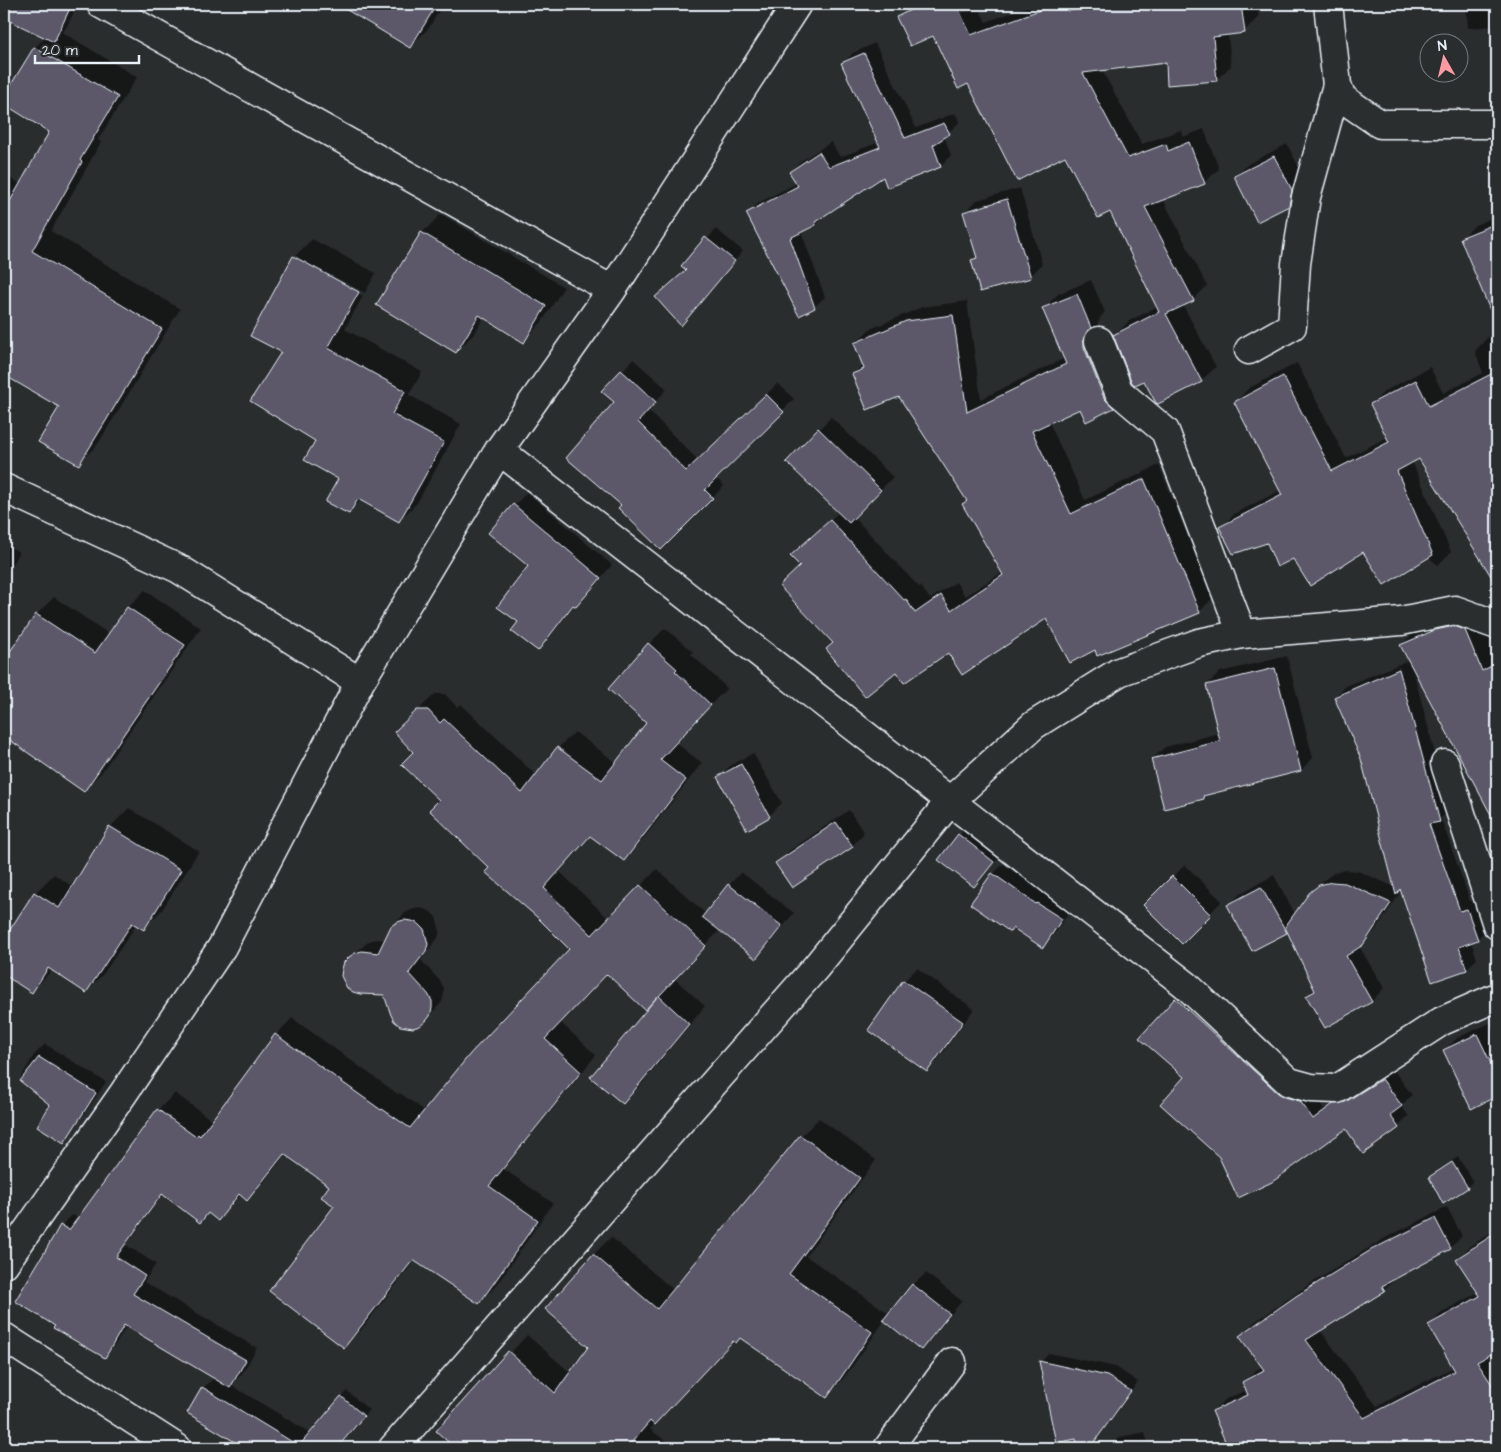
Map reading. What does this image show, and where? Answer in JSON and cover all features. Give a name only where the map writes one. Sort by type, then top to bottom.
[{"type":"street","points":[[101,4],[612,290]]},
{"type":"street","points":[[4,1264],[123,1094],[222,947],[360,682],[499,450],[612,290],[797,4]]},
{"type":"street","points":[[1328,4],[1337,85],[1342,98],[1380,124],[1497,124]]},
{"type":"street","points":[[1249,350],[1292,326],[1296,264],[1306,197],[1337,85]]},
{"type":"street","points":[[1099,341],[1119,392],[1165,430],[1242,634]]},
{"type":"street","points":[[499,450],[951,800],[1186,985],[1289,1082],[1311,1088],[1337,1089],[1442,1021],[1497,996]]},
{"type":"street","points":[[4,488],[178,569],[360,682]]},
{"type":"street","points":[[393,1448],[816,967],[951,800],[1034,725],[1119,672],[1199,643],[1242,634],[1401,620],[1455,610],[1497,625]]},
{"type":"street","points":[[1445,764],[1497,925]]},
{"type":"street","points":[[4,1337],[177,1448]]},
{"type":"street","points":[[888,1448],[952,1362]]},
{"type":"building","points":[[4,4],[72,4],[54,42],[4,18]]},
{"type":"building","points":[[337,4],[437,4],[410,48]]},
{"type":"building","points":[[923,4],[956,4],[971,35],[1056,4],[1064,4],[1067,11],[1125,4],[1241,4],[1245,33],[1213,37],[1217,81],[1167,85],[1166,63],[1083,73],[1128,158],[1166,144],[1168,151],[1189,142],[1205,184],[1145,207],[1194,301],[1166,314],[1202,382],[1158,404],[1144,381],[1135,385],[1132,383],[1113,335],[1159,312],[1110,212],[1098,218],[1065,156],[1017,181],[968,84],[958,89],[933,36],[910,46],[896,17]]},
{"type":"building","points":[[34,47],[118,97],[80,160],[82,162],[32,251],[162,329],[79,465],[38,442],[59,407],[4,375],[4,212],[49,132],[4,104],[4,96]]},
{"type":"building","points":[[864,53],[905,138],[944,123],[950,134],[933,145],[941,167],[887,188],[883,177],[815,222],[816,225],[790,238],[815,308],[799,316],[746,213],[798,186],[789,172],[819,152],[829,167],[880,147],[841,63]]},
{"type":"building","points":[[1274,156],[1292,190],[1289,206],[1257,222],[1234,176]]},
{"type":"building","points":[[1007,199],[1031,278],[980,292],[971,260],[977,258],[963,212]]},
{"type":"building","points":[[1497,223],[1497,327],[1460,238]]},
{"type":"building","points":[[421,232],[546,306],[524,343],[479,315],[456,353],[376,305]]},
{"type":"building","points":[[705,237],[735,261],[681,326],[655,297],[686,270],[681,266]]},
{"type":"building","points":[[293,256],[359,292],[328,348],[405,391],[392,414],[444,442],[399,522],[358,499],[349,514],[325,502],[338,479],[304,460],[315,441],[250,401],[281,352],[250,336]]},
{"type":"building","points":[[1077,294],[1091,328],[1084,338],[1084,347],[1104,398],[1114,408],[1086,422],[1080,409],[1032,431],[1071,514],[1144,479],[1200,613],[1097,656],[1095,650],[1070,663],[1046,619],[962,675],[948,653],[904,683],[896,672],[865,697],[826,649],[833,643],[779,586],[800,566],[790,556],[830,520],[904,600],[906,599],[915,613],[941,595],[951,610],[1003,575],[962,504],[967,501],[899,397],[867,410],[852,374],[864,369],[854,343],[906,321],[953,315],[967,412],[1066,364],[1042,308]]},
{"type":"building","points":[[621,370],[656,402],[638,422],[686,471],[766,394],[784,412],[705,490],[713,498],[661,550],[618,508],[621,505],[566,458],[614,402],[601,391]]},
{"type":"building","points":[[1497,371],[1497,586],[1419,459],[1397,471],[1433,555],[1384,585],[1363,552],[1310,586],[1293,559],[1277,567],[1267,543],[1233,554],[1219,527],[1282,495],[1234,402],[1283,376],[1332,471],[1389,442],[1370,404],[1416,380],[1429,406]]},
{"type":"building","points":[[818,428],[881,490],[849,523],[786,462]]},
{"type":"building","points":[[513,504],[601,578],[576,607],[573,605],[538,651],[511,631],[518,622],[497,607],[528,566],[488,533]]},
{"type":"building","points":[[127,607],[185,645],[84,792],[4,736],[4,660],[36,614],[95,653]]},
{"type":"building","points":[[1454,626],[1465,630],[1482,671],[1497,663],[1497,826],[1400,645],[1435,630]]},
{"type":"building","points":[[648,643],[677,669],[675,671],[711,705],[660,760],[686,780],[624,861],[590,836],[544,888],[592,935],[640,885],[706,946],[659,996],[689,1024],[623,1104],[590,1077],[658,996],[645,1010],[607,974],[545,1039],[581,1072],[489,1186],[538,1220],[479,1304],[413,1260],[344,1348],[269,1291],[334,1206],[321,1197],[329,1186],[284,1154],[247,1201],[239,1194],[218,1221],[208,1213],[200,1223],[162,1194],[116,1257],[145,1276],[133,1294],[246,1360],[230,1388],[124,1325],[105,1358],[53,1328],[55,1326],[15,1301],[60,1225],[69,1230],[157,1109],[196,1137],[198,1134],[200,1136],[275,1034],[381,1110],[410,1128],[470,1054],[569,949],[538,918],[485,872],[489,868],[429,810],[439,800],[401,764],[413,752],[394,732],[417,710],[428,710],[440,723],[444,719],[522,793],[557,747],[602,780],[646,723],[608,689]]},
{"type":"building","points":[[1275,668],[1301,771],[1203,796],[1204,799],[1164,809],[1151,759],[1220,741],[1206,685]]},
{"type":"building","points":[[1399,669],[1440,822],[1429,824],[1460,911],[1467,909],[1478,940],[1459,947],[1467,970],[1432,982],[1400,889],[1396,895],[1361,759],[1334,697]]},
{"type":"building","points":[[741,764],[770,817],[747,830],[717,777]]},
{"type":"building","points":[[836,822],[853,847],[792,888],[775,863]]},
{"type":"building","points":[[109,826],[181,870],[144,930],[132,923],[86,993],[48,968],[32,993],[4,975],[4,939],[34,892],[59,908]]},
{"type":"building","points":[[958,834],[994,862],[974,887],[938,860]]},
{"type":"building","points":[[992,873],[1036,904],[1062,919],[1043,948],[1013,928],[1010,932],[970,904]]},
{"type":"building","points":[[1172,876],[1211,915],[1182,944],[1143,905]]},
{"type":"building","points":[[1332,882],[1345,883],[1391,903],[1363,945],[1346,956],[1372,1002],[1325,1028],[1306,996],[1315,991],[1285,927],[1309,893],[1319,885]]},
{"type":"building","points":[[728,884],[782,926],[756,959],[702,917]]},
{"type":"building","points":[[1261,887],[1287,933],[1252,951],[1227,905]]},
{"type":"building","points":[[404,920],[419,924],[424,929],[428,944],[426,951],[409,973],[428,994],[432,1001],[432,1008],[430,1016],[426,1021],[420,1026],[413,1028],[400,1026],[394,1021],[384,995],[353,992],[347,988],[341,976],[344,962],[349,957],[362,951],[378,953],[391,926]]},
{"type":"building","points":[[903,980],[963,1022],[927,1072],[868,1030]]},
{"type":"building","points":[[1175,998],[1278,1093],[1300,1101],[1313,1119],[1333,1104],[1345,1102],[1382,1079],[1402,1106],[1390,1115],[1399,1128],[1363,1154],[1346,1129],[1272,1182],[1238,1198],[1219,1157],[1160,1104],[1184,1077],[1139,1038]]},
{"type":"building","points":[[1477,1034],[1497,1076],[1497,1096],[1471,1109],[1443,1050]]},
{"type":"building","points":[[39,1057],[96,1093],[64,1143],[37,1126],[50,1105],[20,1081]]},
{"type":"building","points":[[800,1135],[860,1178],[789,1274],[872,1332],[827,1398],[740,1338],[736,1343],[733,1341],[654,1425],[650,1421],[627,1448],[455,1448],[436,1431],[508,1351],[555,1393],[588,1347],[545,1309],[593,1254],[657,1309]]},
{"type":"building","points":[[1452,1162],[1468,1188],[1443,1204],[1429,1177]]},
{"type":"building","points":[[1435,1218],[1451,1249],[1382,1286],[1385,1291],[1306,1340],[1364,1418],[1455,1371],[1428,1325],[1480,1296],[1456,1259],[1497,1232],[1497,1351],[1477,1362],[1497,1392],[1497,1448],[1228,1448],[1212,1411],[1248,1395],[1242,1382],[1264,1370],[1239,1336],[1296,1296],[1371,1250]]},
{"type":"building","points":[[912,1284],[950,1314],[921,1350],[883,1320]]},
{"type":"building","points":[[1039,1361],[1107,1376],[1131,1391],[1090,1448],[1078,1448],[1076,1439],[1056,1443]]},
{"type":"building","points":[[202,1387],[299,1446],[341,1396],[364,1416],[337,1448],[245,1448],[187,1413]]}]
